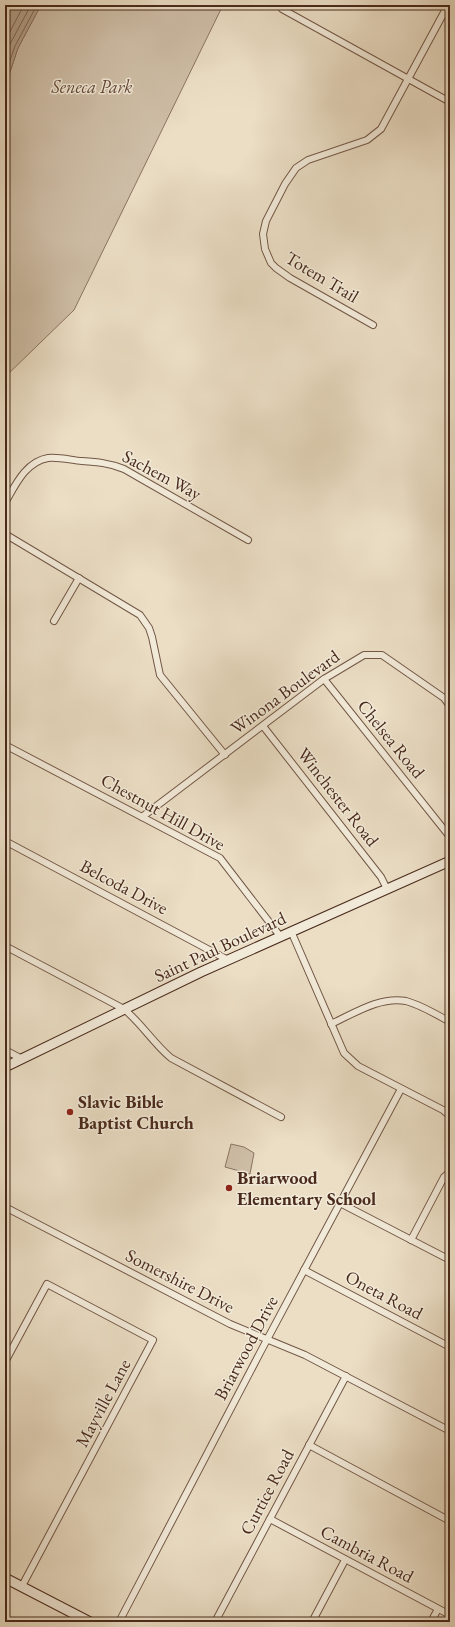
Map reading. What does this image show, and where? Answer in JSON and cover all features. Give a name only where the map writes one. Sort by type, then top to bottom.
[{"type":"main road","name":"Saint Paul Boulevard","points":[[5,1067],[228,960],[450,861]]},
{"type":"main road","points":[[5,1578],[90,1622]]},
{"type":"street","name":"Totem Trail","points":[[373,325],[290,278],[276,268],[271,263],[265,250],[264,227],[285,184],[296,168],[308,160],[342,150],[367,140],[374,136],[384,125],[448,5]]},
{"type":"street","points":[[282,10],[450,102]]},
{"type":"street","name":"Sachem Way","points":[[5,503],[24,472],[41,460],[56,458],[110,464],[124,469],[248,540]]},
{"type":"street","points":[[5,534],[135,611],[145,620],[152,637],[160,675],[225,755]]},
{"type":"street","points":[[54,621],[79,578]]},
{"type":"street","name":"Winona Boulevard","points":[[142,817],[324,679],[364,655],[382,655],[444,698],[450,706]]},
{"type":"street","name":"Chelsea Road","points":[[324,679],[450,837]]},
{"type":"street","name":"Winchester Road","points":[[263,726],[381,877],[387,889]]},
{"type":"street","name":"Chestnut Hill Drive","points":[[5,745],[220,858],[280,936]]},
{"type":"street","name":"Belcoda Drive","points":[[5,841],[228,960]]},
{"type":"street","points":[[291,931],[339,1045],[350,1060],[358,1066],[443,1110],[450,1116]]},
{"type":"street","points":[[5,946],[124,1009],[171,1058],[281,1117]]},
{"type":"street","points":[[330,1024],[376,1004],[397,1000],[416,1004],[450,1022]]},
{"type":"street","points":[[5,1050],[22,1059]]},
{"type":"street","name":"Briarwood Drive","points":[[119,1622],[267,1339],[401,1089]]},
{"type":"street","points":[[411,1240],[444,1177],[450,1172]]},
{"type":"street","points":[[340,1203],[450,1260]]},
{"type":"street","name":"Somershire Drive","points":[[5,1207],[230,1324],[305,1354],[450,1431]]},
{"type":"street","name":"Oneta Road","points":[[304,1270],[450,1347]]},
{"type":"street","name":"Mayville Lane","points":[[5,1362],[47,1284],[154,1340],[22,1586]]},
{"type":"street","name":"Curtice Road","points":[[215,1622],[346,1376]]},
{"type":"street","points":[[309,1445],[450,1521]]},
{"type":"street","name":"Cambria Road","points":[[270,1519],[450,1615]]},
{"type":"street","points":[[312,1622],[345,1560]]},
{"type":"street","points":[[431,1622],[438,1609]]},
{"type":"green space","name":"Seneca Park","points":[[41,5],[223,5],[74,310],[5,377],[5,87],[18,48]]},
{"type":"green space","points":[[231,1144],[244,1147],[254,1153],[250,1174],[225,1167]]},
{"type":"water","points":[[5,5],[41,5],[18,48],[5,87]]},
{"type":"place","name":"Slavic Bible Baptist Church","points":[[70,1112]]},
{"type":"place","name":"Briarwood Elementary School","points":[[229,1188]]}]
